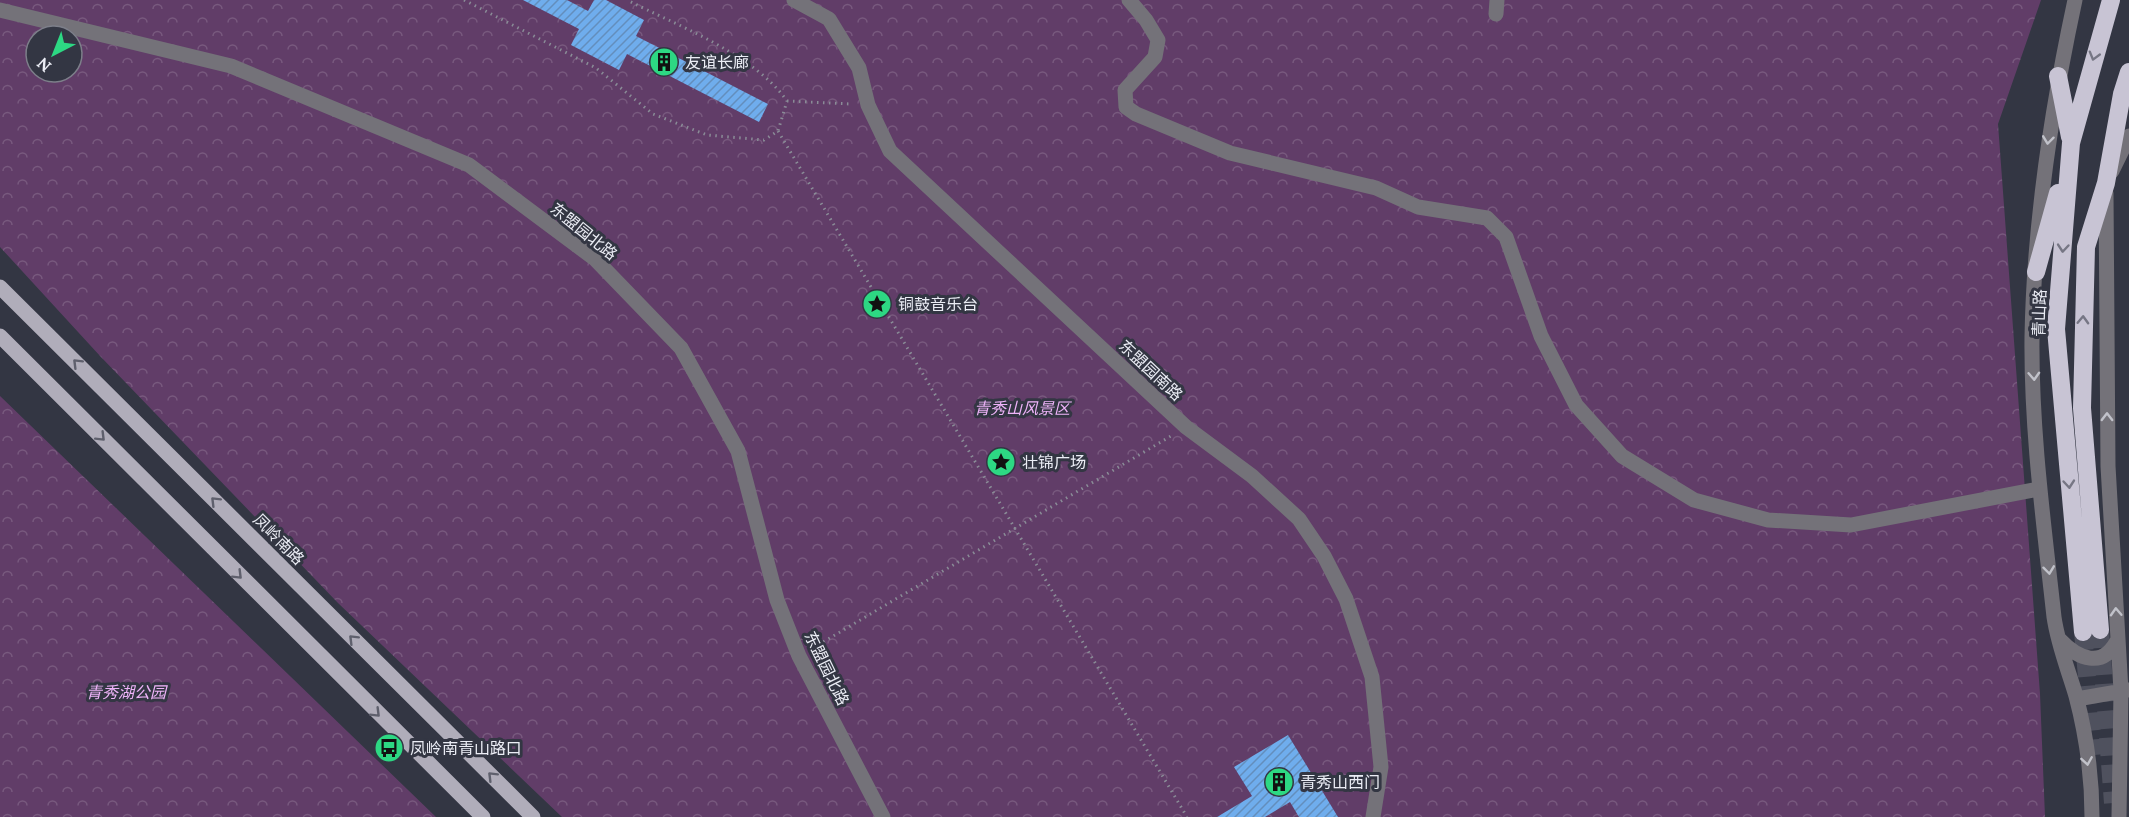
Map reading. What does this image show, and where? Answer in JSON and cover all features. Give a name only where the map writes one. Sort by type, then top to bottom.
[{"type":"highway","name":"青山路","points":[[2111,0],[2071,143],[2056,329],[2091,631],[2082,408],[2082,325],[2086,247],[2106,183],[2122,94],[2129,72]]},
{"type":"highway","points":[[2036,272],[2071,143],[2058,76]]},
{"type":"main road","name":"凤岭南路","points":[[0,287],[534,817]]},
{"type":"main road","points":[[0,336],[483,817]]},
{"type":"street","name":"东盟园南路","points":[[794,0],[828,19],[859,68],[868,105],[890,151],[1186,427],[1252,476],[1299,519],[1324,556],[1346,599],[1372,677],[1381,767],[1379,793],[1373,817]]},
{"type":"street","points":[[1129,0],[1146,20],[1158,40],[1155,57],[1125,90],[1126,107],[1136,114],[1230,153],[1376,188],[1418,207],[1487,218],[1506,237],[1541,336],[1576,405],[1622,456],[1694,500],[1768,520],[1851,525],[2039,489]]},
{"type":"street","points":[[2075,0],[2058,76],[2048,138],[2032,338],[2039,489],[2057,637],[2076,699],[2092,795],[2092,817]]},
{"type":"street","name":"东盟园北路","points":[[0,10],[231,66],[469,165],[594,259],[681,348],[738,451],[777,600],[799,656],[883,817]]},
{"type":"street","points":[[2119,817],[2125,691],[2118,639],[2108,466],[2106,183],[2129,136]]},
{"type":"street","points":[[2057,637],[2077,655],[2095,658],[2109,652],[2118,639]]},
{"type":"street","points":[[2076,699],[2125,691]]},
{"type":"path","points":[[464,0],[596,68],[653,114],[707,135],[764,140],[778,131],[787,101]]},
{"type":"path","points":[[627,0],[749,63],[777,87],[787,101]]},
{"type":"path","points":[[787,101],[868,105]]},
{"type":"path","points":[[778,131],[1187,817]]},
{"type":"path","points":[[799,656],[1186,427]]},
{"type":"green space","name":"青秀山风景区","points":[[0,0],[2041,0],[1998,124],[2040,694],[2045,817],[562,817],[338,603],[101,357],[0,247]]},
{"type":"green space","name":"青秀湖公园","points":[[0,396],[436,817],[0,817]]},
{"type":"building","name":"友谊长廊","points":[[523,0],[567,0],[588,11],[594,0],[606,0],[644,20],[636,36],[768,104],[759,122],[627,54],[619,70],[571,45],[579,29]]},
{"type":"building","name":"青秀山西门","points":[[1288,735],[1338,817],[1299,817],[1290,802],[1265,817],[1217,817],[1252,796],[1234,767]]},
{"type":"tunnel","points":[[2100,630],[2113,803]]},
{"type":"tunnel","points":[[2083,632],[2094,755]]},
{"type":"place","name":"友谊长廊","points":[[664,62]]},
{"type":"place","name":"铜鼓音乐台","points":[[877,304]]},
{"type":"place","name":"壮锦广场","points":[[1001,462]]},
{"type":"place","name":"凤岭南青山路口","points":[[389,748]]},
{"type":"place","name":"青秀山西门","points":[[1279,782]]}]
